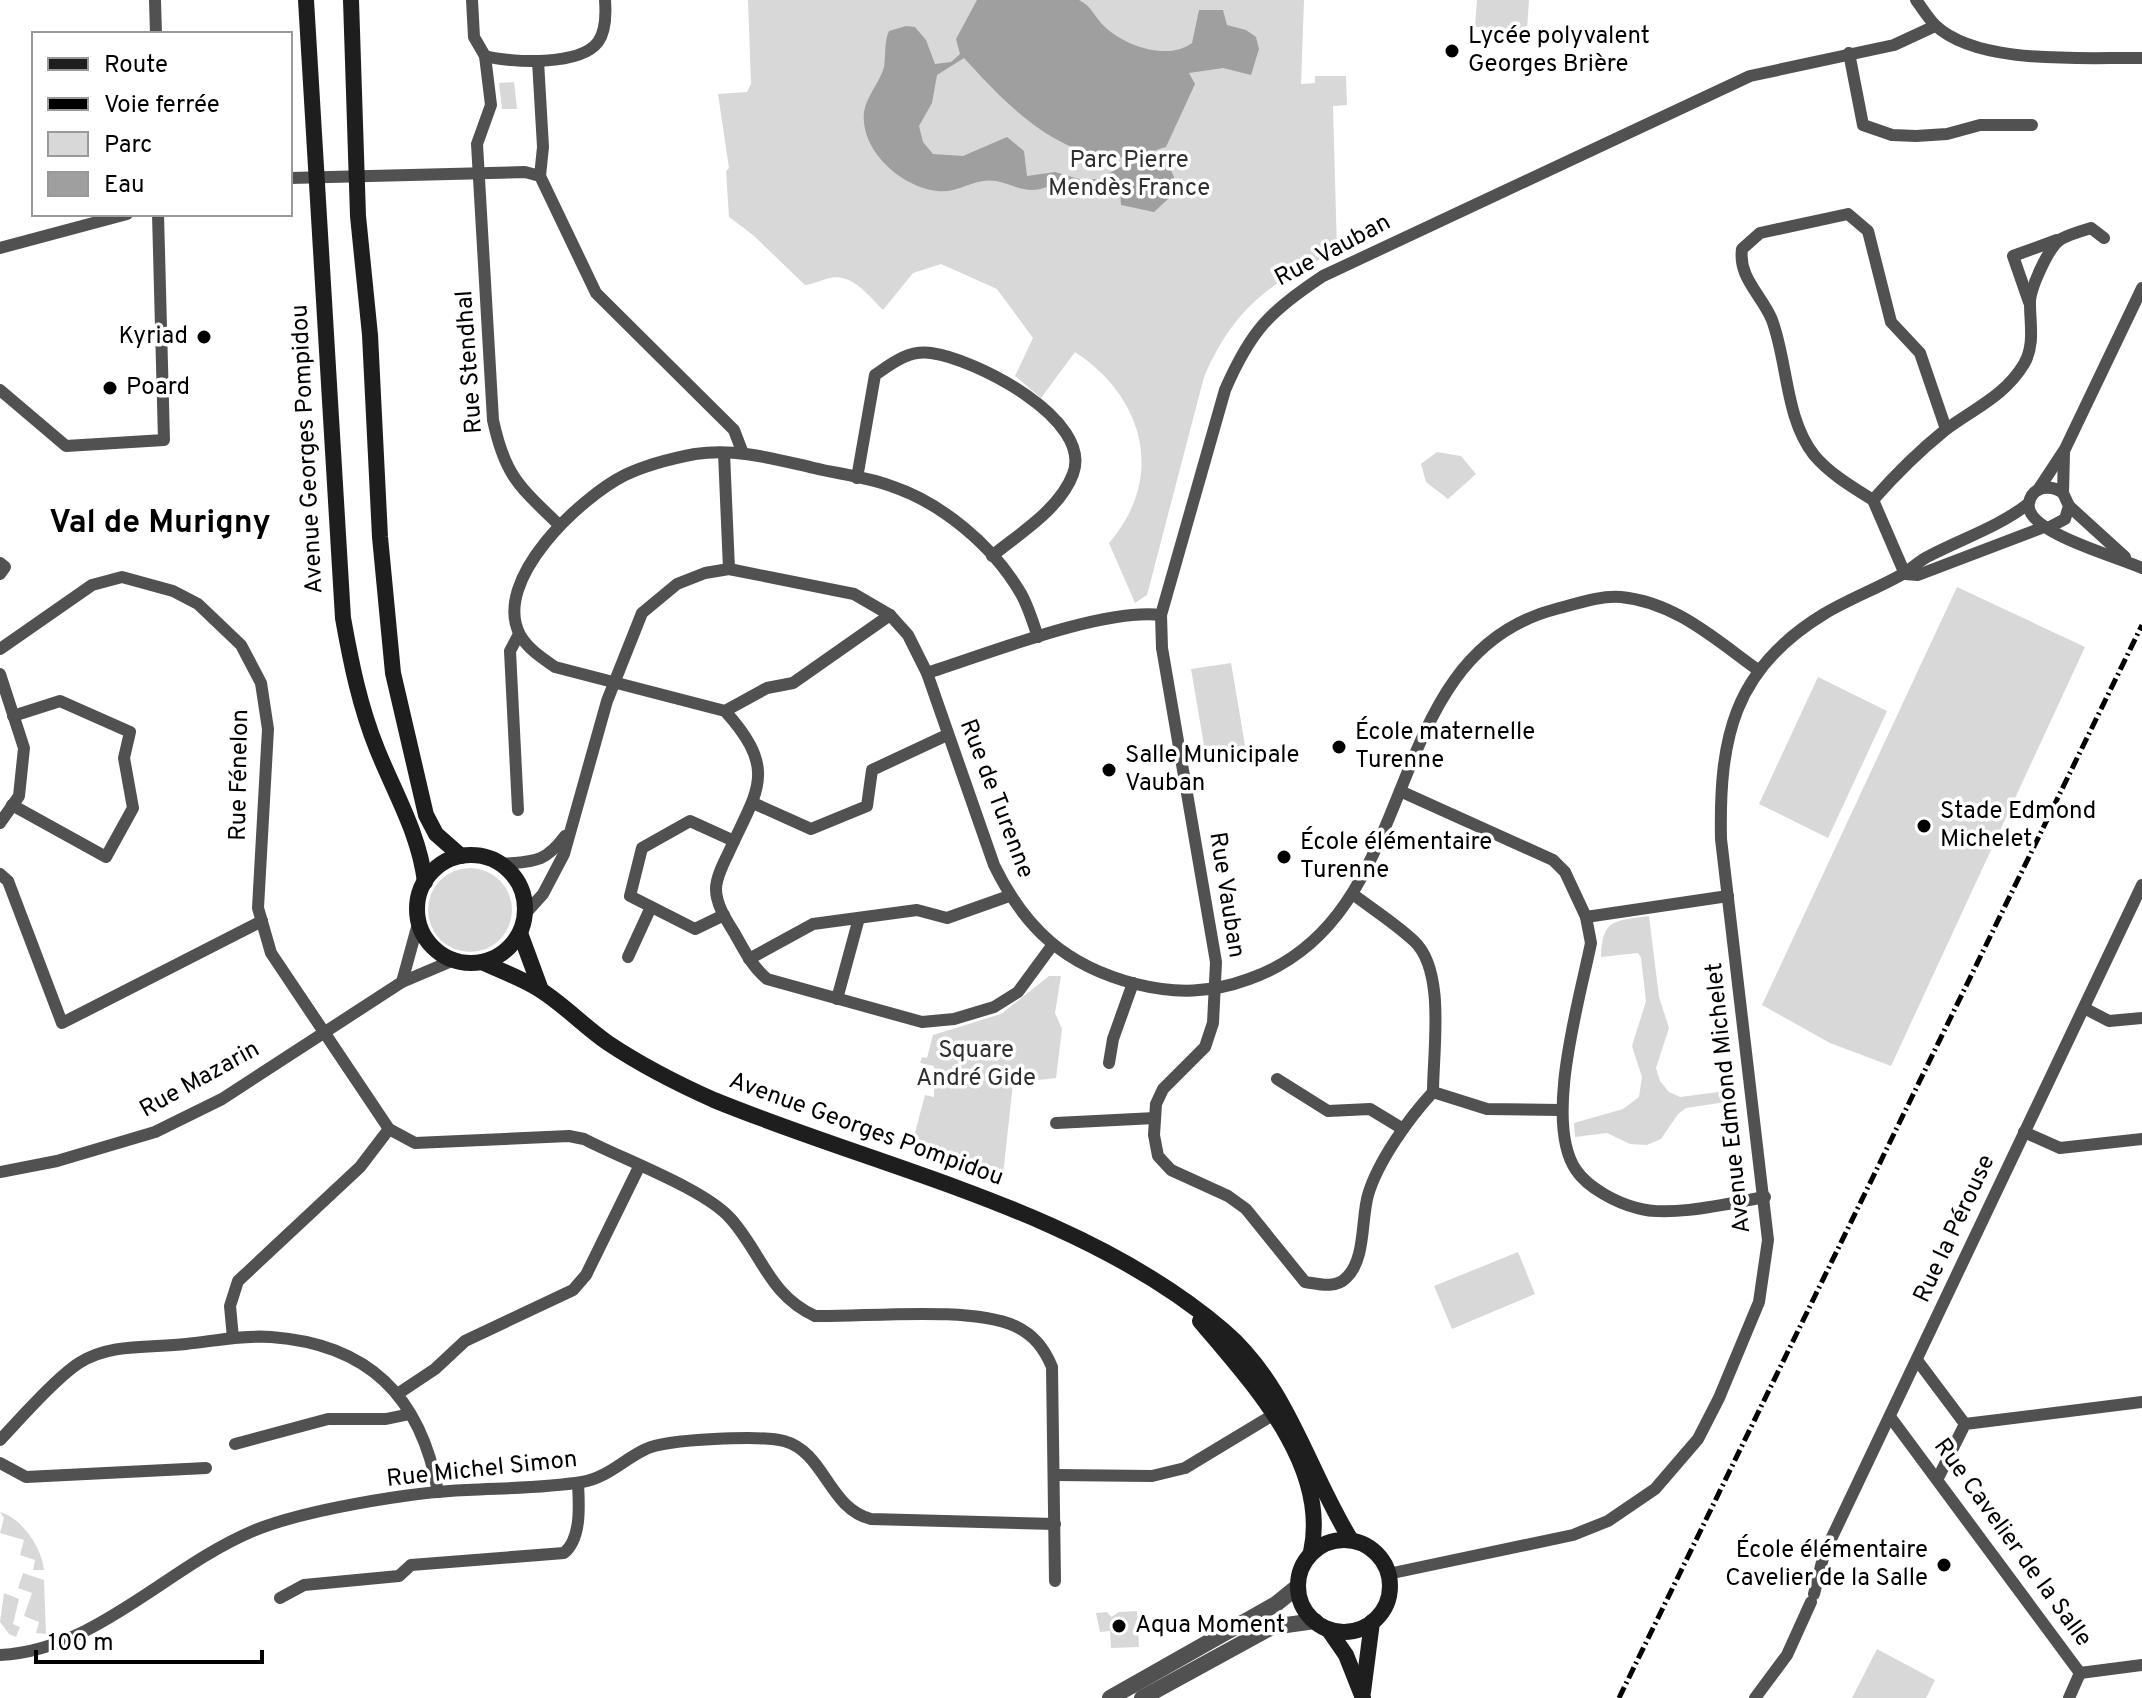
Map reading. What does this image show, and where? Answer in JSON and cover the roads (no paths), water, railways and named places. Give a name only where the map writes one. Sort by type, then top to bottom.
[{"type":"main road","name":"Avenue Georges Pompidou","points":[[306,0],[343,618],[356,689],[377,748],[414,829],[422,853],[425,882]]},
{"type":"main road","points":[[351,0],[358,176],[393,673],[426,815],[436,834],[461,856]]},
{"type":"main road","points":[[461,856],[489,858],[502,864],[520,886],[525,914],[520,933],[510,946],[482,962],[454,960],[438,951],[426,938],[419,920],[417,907],[425,882],[434,870],[461,856]]},
{"type":"main road","points":[[520,933],[541,990]]},
{"type":"main road","name":"Avenue Georges Pompidou","points":[[482,962],[541,990],[608,1043],[661,1075],[714,1099],[1016,1212],[1128,1264],[1184,1301],[1225,1331],[1259,1370],[1285,1409],[1308,1452],[1327,1501],[1351,1540]]},
{"type":"main road","name":"Avenue Georges Pompidou","points":[[1184,1301],[1256,1388],[1291,1446],[1316,1506],[1311,1552]]},
{"type":"main road","points":[[1337,1540],[1351,1540],[1378,1554],[1388,1574],[1388,1599],[1372,1622],[1363,1698],[1346,1655],[1321,1625],[1305,1612],[1297,1587],[1304,1562],[1311,1552],[1337,1540]]},
{"type":"main road","points":[[1321,1625],[1351,1631],[1372,1622]]},
{"type":"street","points":[[155,0],[156,32]]},
{"type":"street","name":"Rue Stendhal","points":[[472,0],[474,37],[485,56],[491,105],[477,144],[493,420],[501,458],[517,484],[559,525]]},
{"type":"street","points":[[485,56],[503,61],[538,61],[587,54],[600,40],[605,0]]},
{"type":"street","points":[[1916,0],[1935,26],[1969,45],[2003,54],[2142,58]]},
{"type":"street","name":"Rue Vauban","points":[[1155,1118],[1156,1104],[1163,1089],[1205,1047],[1213,1023],[1216,989],[1216,962],[1162,648],[1161,615],[1226,389],[1239,359],[1278,305],[1323,276],[1725,87],[1776,69],[1894,45],[1935,26]]},
{"type":"street","points":[[1849,53],[1863,125],[1892,135],[1916,136],[1947,134],[1980,125],[2032,125]]},
{"type":"street","points":[[2120,58],[2142,66]]},
{"type":"street","points":[[538,61],[543,147],[540,176],[596,293],[734,430],[742,451]]},
{"type":"street","points":[[292,178],[525,172],[540,176]]},
{"type":"street","points":[[1905,574],[1873,500],[1842,481],[1814,454],[1796,419],[1771,317],[1743,270],[1742,249],[1760,233],[1848,214],[1868,231],[1891,322],[1920,353],[1946,429]]},
{"type":"street","points":[[0,248],[120,216]]},
{"type":"street","points":[[0,390],[66,446],[164,440],[158,216]]},
{"type":"street","points":[[1873,500],[1905,465],[1946,429],[1986,405],[2016,376],[2026,360],[2031,339],[2029,302],[2013,256],[2091,228],[2104,238]]},
{"type":"street","points":[[2029,302],[2051,249],[2060,239]]},
{"type":"street","points":[[2136,565],[2033,521],[2028,504],[2065,449],[2142,288]]},
{"type":"street","points":[[857,478],[865,416],[875,375],[901,356],[929,353],[959,361],[1016,387],[1070,437],[1075,470],[1063,495],[992,556]]},
{"type":"street","points":[[2065,449],[2063,493],[2069,506],[2136,565]]},
{"type":"street","points":[[1038,637],[1021,593],[992,556],[946,514],[923,499],[890,485],[742,451],[694,454],[626,475],[575,509],[559,525],[520,586],[514,611],[519,634],[535,653],[555,667],[725,711],[740,728],[755,755],[759,770],[753,803],[734,841],[716,889],[724,915],[749,959],[767,979],[922,1022],[954,1019],[994,1007],[1018,992],[1051,947]]},
{"type":"street","points":[[724,453],[729,569]]},
{"type":"street","points":[[2038,490],[2051,487],[2063,493]]},
{"type":"street","name":"Avenue Edmond Michelet","points":[[1388,1574],[1573,1535],[1624,1512],[1669,1476],[1698,1439],[1713,1412],[1759,1302],[1768,1240],[1721,825],[1725,744],[1758,670],[1784,643],[1823,614],[1905,574],[1931,555],[1990,529],[2028,504]]},
{"type":"street","points":[[2046,528],[2065,519],[2069,506]]},
{"type":"street","name":"Avenue Edmond Michelet","points":[[1905,574],[1918,575],[2046,528]]},
{"type":"street","points":[[0,563],[5,567],[0,574]]},
{"type":"street","name":"Rue de Turenne","points":[[525,914],[554,876],[564,854],[613,684],[642,613],[677,584],[705,573],[729,569],[854,594],[890,615],[908,635],[927,673],[947,735],[1009,896],[1051,947],[1133,983],[1178,993],[1216,989],[1267,973],[1305,950],[1326,931],[1354,895],[1443,695],[1468,660],[1504,630],[1545,612],[1621,597],[1683,615],[1758,670]]},
{"type":"street","name":"Rue Fénelon","points":[[0,649],[92,585],[122,577],[173,591],[209,610],[241,645],[261,683],[268,729],[258,908],[271,953],[389,1129]]},
{"type":"street","points":[[927,673],[1038,637],[1135,613],[1161,615]]},
{"type":"street","points":[[725,711],[767,688],[793,683],[890,615]]},
{"type":"street","points":[[518,810],[510,651],[519,634]]},
{"type":"street","points":[[0,674],[24,748],[19,796],[0,823]]},
{"type":"street","points":[[12,805],[106,857],[133,808],[124,758],[130,732],[60,701],[13,716]]},
{"type":"street","points":[[753,803],[811,829],[867,806],[872,770],[947,735]]},
{"type":"street","points":[[1400,791],[1553,860],[1565,872],[1586,917],[1591,943],[1561,1110],[1575,1169],[1592,1187],[1638,1209],[1663,1211],[1765,1197]]},
{"type":"street","points":[[724,915],[695,929],[630,896],[642,848],[690,821],[734,841]]},
{"type":"street","name":"Rue de Turenne","points":[[502,864],[542,860],[552,853],[570,830]]},
{"type":"street","points":[[0,874],[8,881],[62,1023],[262,921]]},
{"type":"street","name":"Rue la Pérouse","points":[[1755,1698],[1787,1655],[1812,1598],[1824,1554],[2142,885]]},
{"type":"street","points":[[1056,1123],[1155,1118],[1158,1156],[1171,1170],[1228,1196],[1246,1209],[1305,1282],[1328,1286],[1346,1278],[1356,1260],[1368,1193],[1403,1129],[1433,1092],[1434,982],[1429,961],[1416,942],[1354,895]]},
{"type":"street","points":[[749,959],[813,924],[917,910],[947,918],[1009,896]]},
{"type":"street","points":[[1586,917],[1728,896]]},
{"type":"street","points":[[628,957],[651,907]]},
{"type":"street","points":[[837,999],[859,918]]},
{"type":"street","points":[[402,982],[419,920]]},
{"type":"street","name":"Rue Mazarin","points":[[0,1172],[57,1161],[155,1132],[222,1099],[402,982],[454,960]]},
{"type":"street","points":[[1109,1063],[1113,1039],[1133,983]]},
{"type":"street","points":[[2084,1008],[2109,1021],[2142,1018]]},
{"type":"street","points":[[1277,1079],[1328,1111],[1370,1109],[1403,1129]]},
{"type":"street","points":[[1433,1092],[1487,1109],[1561,1110]]},
{"type":"street","points":[[233,1338],[230,1306],[238,1281],[360,1167],[389,1129],[415,1143],[569,1136],[711,1202],[731,1219],[780,1292],[794,1306],[815,1316],[986,1319],[1014,1326],[1035,1338],[1052,1367],[1056,1475],[1055,1581]]},
{"type":"street","points":[[2024,1132],[2060,1148],[2142,1139]]},
{"type":"street","points":[[399,1393],[435,1369],[465,1341],[573,1290],[586,1275],[639,1167]]},
{"type":"street","points":[[0,1440],[78,1364],[106,1350],[269,1336],[311,1342],[353,1356],[399,1393],[433,1462],[438,1492]]},
{"type":"street","points":[[1917,1360],[1965,1424]]},
{"type":"street","points":[[1965,1424],[2142,1402]]},
{"type":"street","points":[[235,1444],[328,1419],[386,1419],[410,1414]]},
{"type":"street","points":[[1056,1475],[1152,1476],[1185,1468],[1273,1415]]},
{"type":"street","name":"Rue Cavelier de la Salle","points":[[1891,1418],[2080,1673],[2069,1698]]},
{"type":"street","points":[[1938,1478],[1965,1424]]},
{"type":"street","name":"Rue Michel Simon","points":[[0,1655],[29,1653],[66,1641],[250,1532],[284,1522],[438,1492],[593,1480],[642,1451],[673,1440],[781,1440],[805,1454],[837,1498],[861,1517],[1055,1524]]},
{"type":"street","points":[[0,1463],[26,1477],[206,1468]]},
{"type":"street","points":[[280,1598],[304,1585],[399,1576],[411,1565],[564,1553],[571,1548],[575,1533],[578,1483]]},
{"type":"street","points":[[1110,1698],[1276,1604],[1297,1587]]},
{"type":"street","points":[[1142,1698],[1272,1627],[1321,1625]]},
{"type":"street","points":[[2080,1673],[2142,1665]]},
{"type":"water","points":[[977,0],[1079,0],[1113,34],[1135,45],[1159,51],[1171,51],[1192,43],[1199,10],[1223,10],[1227,25],[1246,30],[1256,37],[1259,49],[1251,75],[1223,68],[1189,73],[1195,84],[1166,147],[1133,157],[1082,151],[1059,141],[1018,112],[964,58],[937,75],[932,103],[919,126],[923,142],[933,154],[963,156],[1007,137],[1024,151],[1027,176],[1055,172],[1082,180],[1098,179],[1121,167],[1165,156],[1179,189],[1154,212],[1121,205],[1119,177],[1088,189],[1056,186],[1027,190],[988,180],[945,191],[924,188],[897,175],[876,153],[865,126],[865,106],[884,67],[889,31],[915,27],[926,40],[935,64],[951,62],[960,54],[956,39]]},
{"type":"railway","points":[[1619,1698],[2142,625]]},
{"type":"place","name":"Lycée polyvalent Georges Brière","points":[[1452,51]]},
{"type":"place","name":"Kyriad","points":[[204,337]]},
{"type":"place","name":"Poard","points":[[110,388]]},
{"type":"place","name":"École maternelle Turenne","points":[[1339,747]]},
{"type":"place","name":"Salle Municipale Vauban","points":[[1109,770]]},
{"type":"place","name":"Stade Edmond Michelet","points":[[1924,826]]},
{"type":"place","name":"École élémentaire Turenne","points":[[1284,857]]},
{"type":"place","name":"École élémentaire Cavelier de la Salle","points":[[1944,1565]]},
{"type":"place","name":"Aqua Moment","points":[[1119,1626]]},
{"type":"district","name":"Val de Murigny","points":[[160,524]]},
{"type":"park label","name":"Parc Pierre Mendès France","points":[[1129,175]]},
{"type":"park label","name":"Square André Gide","points":[[976,1065]]}]
